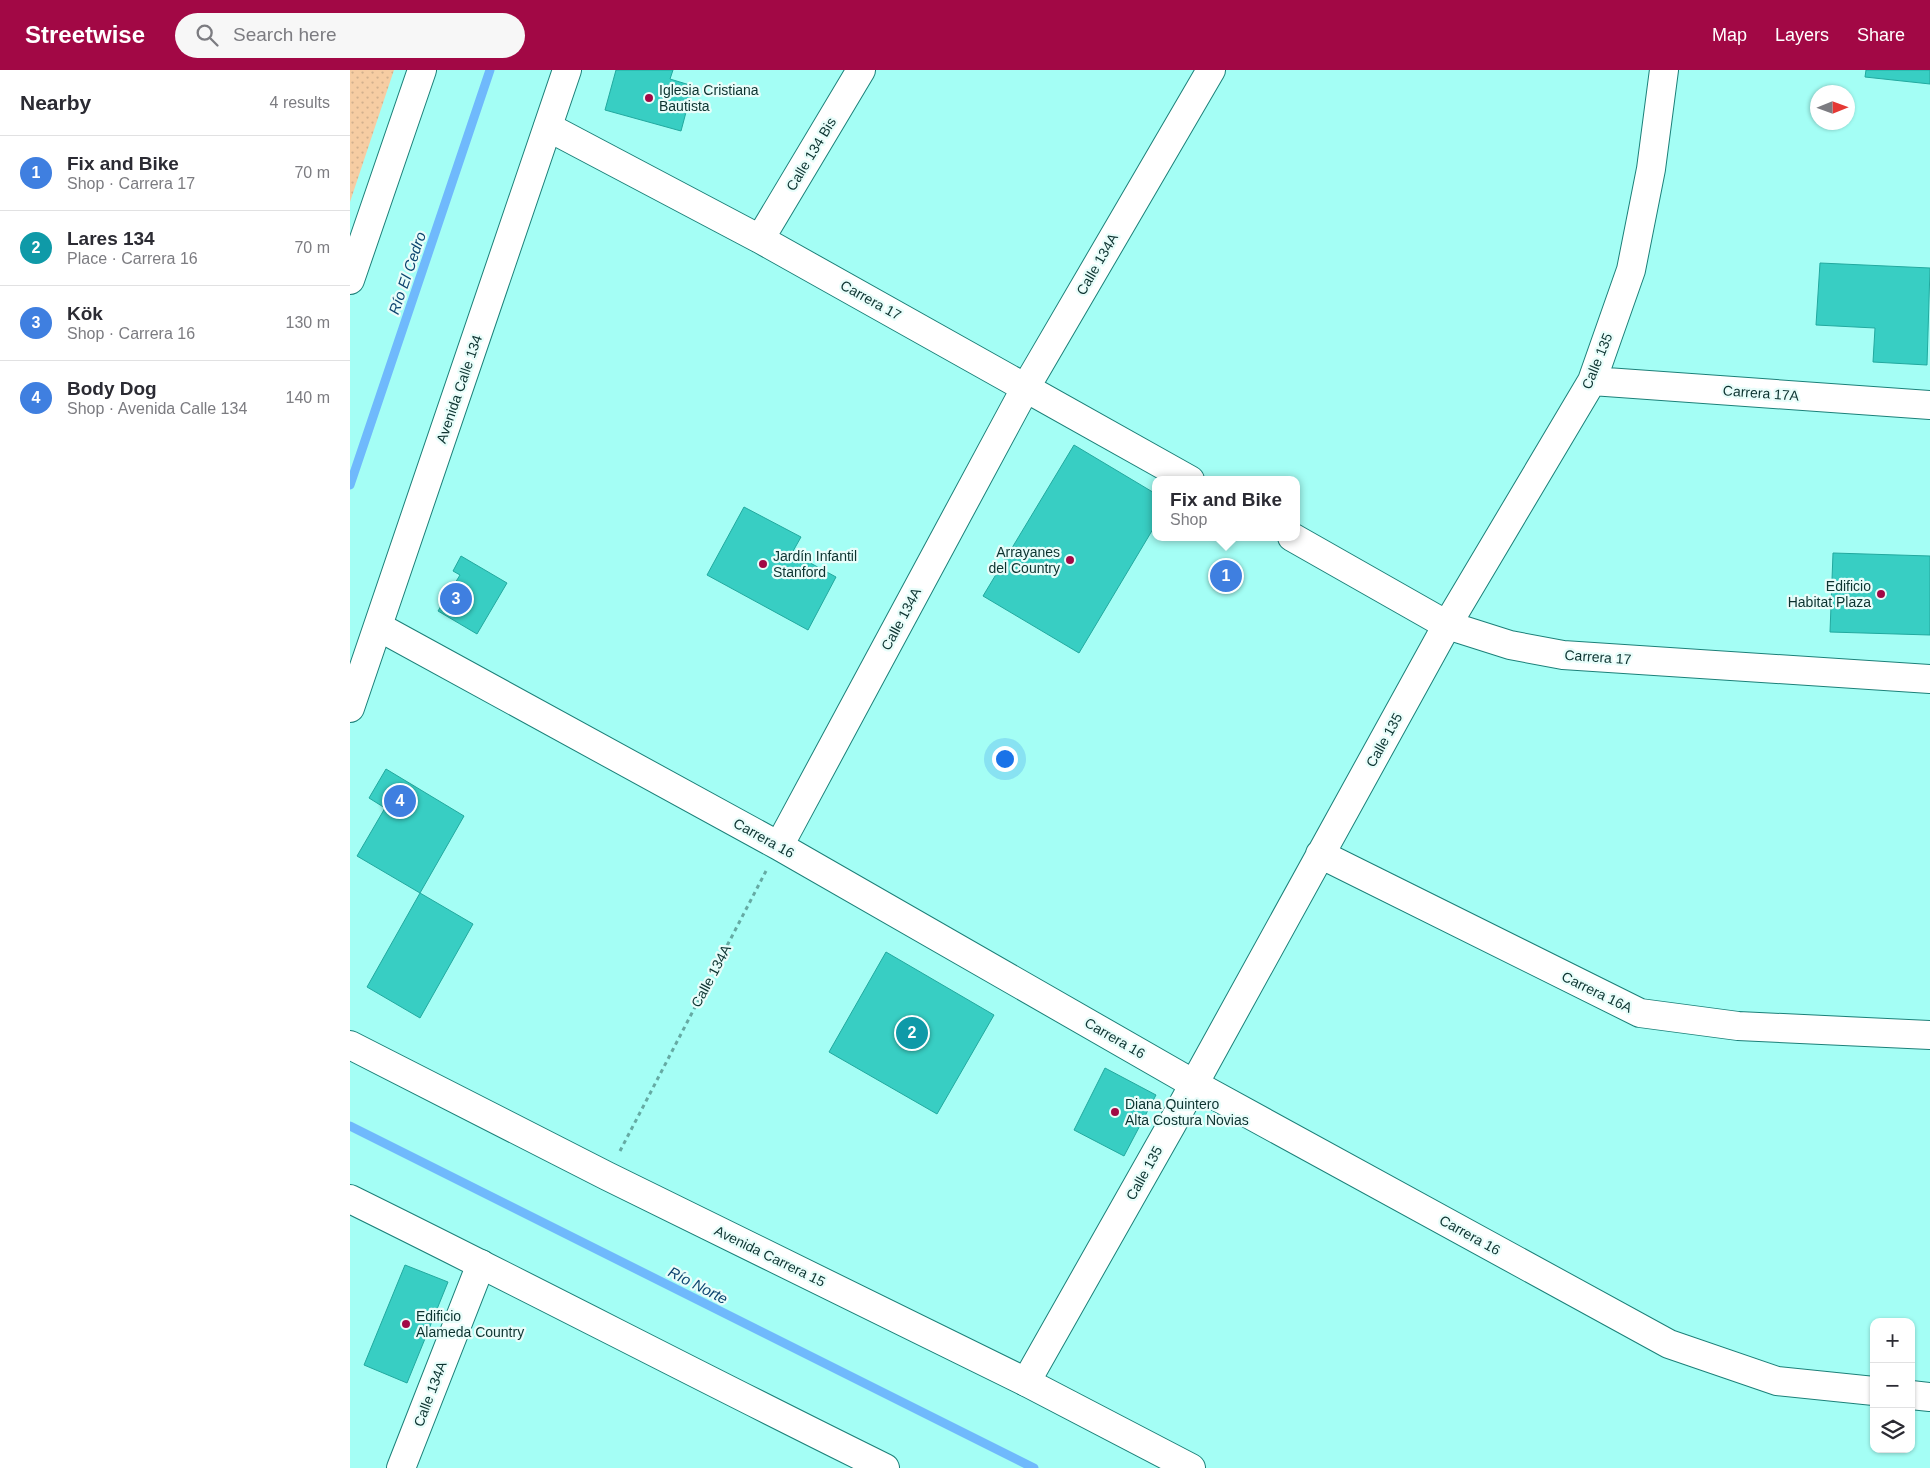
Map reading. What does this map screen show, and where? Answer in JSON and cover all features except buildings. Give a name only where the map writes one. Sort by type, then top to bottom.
[{"type":"street","points":[[350,280],[422,70]]},
{"type":"street","name":"Avenida Calle 134","points":[[350,708],[567,70]]},
{"type":"street","name":"Calle 134 Bis","points":[[760,239],[861,70]]},
{"type":"street","name":"Calle 134A","points":[[779,846],[1026,387],[1211,70]]},
{"type":"street","name":"Calle 135","points":[[1026,1382],[1194,1084],[1447,625],[1592,381],[1631,270],[1651,169],[1664,70]]},
{"type":"street","name":"Carrera 17","points":[[548,128],[760,239],[1183,476]]},
{"type":"street","name":"Carrera 17A","points":[[1592,381],[1930,405]]},
{"type":"street","name":"Carrera 17","points":[[1299,541],[1447,625],[1510,645],[1562,655],[1930,679]]},
{"type":"street","name":"Carrera 16","points":[[379,627],[779,846],[1194,1084],[1669,1344],[1777,1381],[1870,1391]]},
{"type":"street","name":"Carrera 16A","points":[[1320,854],[1640,1013],[1738,1026],[1930,1035]]},
{"type":"street","name":"Avenida Carrera 15","points":[[350,1045],[607,1176],[1026,1382],[1191,1468]]},
{"type":"street","points":[[350,1199],[884,1468]]},
{"type":"street","name":"Calle 134A","points":[[401,1468],[481,1264]]},
{"type":"street","points":[[1915,1395],[1930,1397]]},
{"type":"path","name":"Calle 134A","points":[[607,1176],[779,846]]},
{"type":"shaded area","points":[[350,70],[394,70],[350,202]]},
{"type":"waterway","name":"Río El Cedro","points":[[350,485],[490,70]]},
{"type":"waterway","name":"Río Norte","points":[[350,1126],[1034,1468]]},
{"type":"place","name":"Iglesia Cristiana Bautista","points":[[649,98]]},
{"type":"place","name":"Arrayanes del Country","points":[[1070,560]]},
{"type":"place","name":"Jardín Infantil Stanford","points":[[763,564]]},
{"type":"place","name":"Fix and Bike","points":[[1226,576]]},
{"type":"place","name":"Edificio Habitat Plaza","points":[[1881,594]]},
{"type":"place","name":"Kök","points":[[456,599]]},
{"type":"place","name":"Body Dog","points":[[400,801]]},
{"type":"place","name":"Lares 134","points":[[912,1033]]},
{"type":"place","name":"Diana Quintero Alta Costura Novias","points":[[1115,1112]]},
{"type":"place","name":"Edificio Alameda Country","points":[[406,1324]]}]
